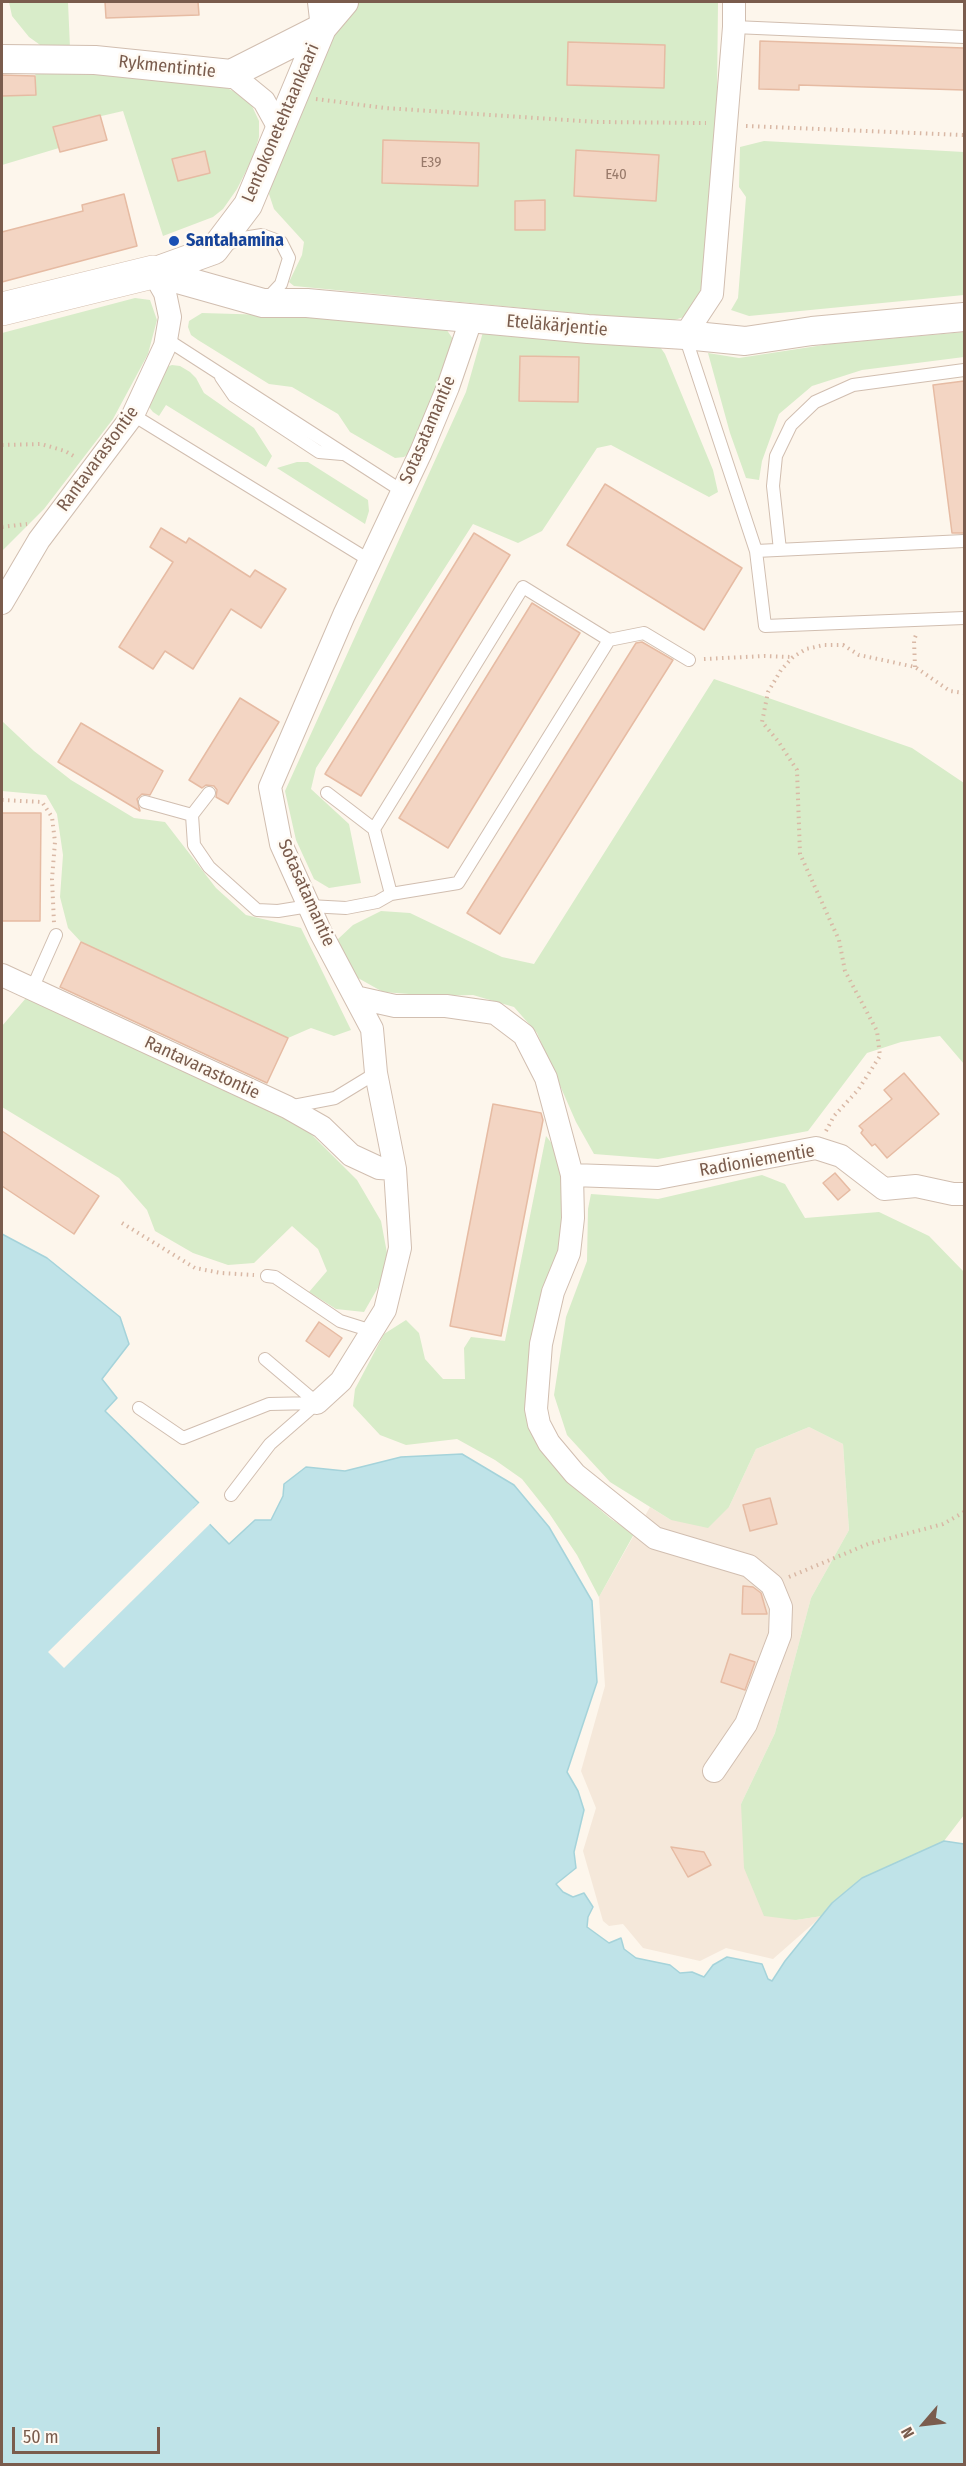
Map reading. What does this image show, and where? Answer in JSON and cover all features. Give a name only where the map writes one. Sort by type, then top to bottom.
[{"type":"main road","points":[[2,309],[153,272]]},
{"type":"street","name":"Lentokonetehtaankaari","points":[[214,250],[248,205],[294,96],[320,15],[344,2]]},
{"type":"street","points":[[685,335],[712,294],[727,125],[734,2]]},
{"type":"street","name":"Rykmentintie","points":[[2,60],[95,60],[231,74],[320,15]]},
{"type":"street","points":[[231,74],[264,100],[280,130]]},
{"type":"street","points":[[153,272],[214,250]]},
{"type":"street","name":"Eteläkärjentie","points":[[153,272],[263,303],[307,303],[745,341],[812,331],[964,317]]},
{"type":"street","name":"Rantavarastontie","points":[[2,603],[39,540],[133,416],[165,346],[170,317],[165,293],[153,272]]},
{"type":"street","name":"Sotasatamantie","points":[[317,1403],[341,1381],[385,1310],[400,1248],[395,1169],[376,1073],[372,1029],[309,906],[281,844],[270,787],[369,560],[448,387],[472,317]]},
{"type":"street","name":"Rantavarastontie","points":[[2,975],[287,1107],[322,1127],[351,1155],[379,1168],[395,1169]]},
{"type":"street","points":[[355,997],[395,1006],[446,1006],[495,1013],[524,1035],[546,1078],[572,1175],[573,1218],[568,1253],[554,1292],[541,1344],[536,1409],[539,1424],[549,1443],[575,1474],[655,1538],[749,1566],[772,1585],[781,1607],[780,1635],[746,1724],[714,1771]]},
{"type":"street","name":"Radioniementie","points":[[572,1175],[658,1178],[816,1148],[841,1156],[884,1189],[916,1186],[953,1194],[964,1194]]},
{"type":"lane","points":[[734,27],[964,37]]},
{"type":"lane","points":[[214,250],[243,238],[262,235],[281,242],[289,258],[281,284],[263,303]]},
{"type":"lane","points":[[685,335],[756,551],[765,626],[964,618]]},
{"type":"lane","points":[[166,339],[402,491]]},
{"type":"lane","points":[[780,550],[773,486],[776,456],[792,425],[815,402],[853,385],[964,370]]},
{"type":"lane","points":[[133,416],[369,560]]},
{"type":"lane","points":[[756,551],[964,541]]},
{"type":"lane","points":[[374,829],[523,587],[609,640],[644,633],[689,660]]},
{"type":"lane","points":[[209,793],[192,815],[194,845],[208,867],[257,910],[278,911],[309,906],[346,908],[376,902],[391,894],[458,883],[609,640]]},
{"type":"lane","points":[[327,793],[374,829],[391,894]]},
{"type":"lane","points":[[145,802],[192,815]]},
{"type":"lane","points":[[32,989],[56,935]]},
{"type":"lane","points":[[287,1107],[335,1098],[376,1073]]},
{"type":"lane","points":[[267,1276],[275,1277],[340,1321],[372,1331]]},
{"type":"lane","points":[[265,1359],[317,1403]]},
{"type":"lane","points":[[139,1408],[183,1438],[269,1404],[317,1403]]},
{"type":"lane","points":[[231,1496],[270,1444],[317,1403]]},
{"type":"path","points":[[294,96],[396,109],[597,122],[964,135]]},
{"type":"path","points":[[2,445],[40,444],[64,451],[93,468]]},
{"type":"path","points":[[915,667],[915,640],[922,620]]},
{"type":"path","points":[[816,1148],[834,1116],[858,1090],[880,1056],[877,1031],[845,971],[839,940],[800,854],[797,770],[762,722],[768,692],[793,657],[806,649],[824,645],[843,645],[859,655],[915,667],[950,691],[964,693]]},
{"type":"path","points":[[689,660],[724,657],[793,657]]},
{"type":"path","points":[[2,800],[42,802],[52,817],[55,842],[53,913],[56,935]]},
{"type":"path","points":[[122,1222],[195,1268],[221,1273],[267,1276]]},
{"type":"path","points":[[772,1585],[810,1566],[868,1544],[943,1524],[964,1512]]},
{"type":"shaded area","points":[[809,1427],[843,1444],[849,1530],[811,1598],[775,1733],[741,1804],[796,1920],[822,1916],[773,1959],[726,1948],[700,1961],[643,1948],[623,1924],[609,1926],[603,1921],[583,1851],[596,1808],[581,1771],[605,1686],[599,1597],[650,1507],[671,1520],[729,1507],[756,1449]]},
{"type":"green space","points":[[9,2],[68,2],[70,48],[43,47],[29,37],[12,16]]},
{"type":"green space","points":[[356,2],[718,2],[717,95],[702,286],[698,297],[684,317],[668,322],[294,286],[289,282],[302,255],[304,242],[274,209],[269,194],[271,181],[324,48]]},
{"type":"green space","points":[[35,64],[223,86],[239,94],[252,106],[259,121],[259,137],[254,155],[237,189],[223,209],[213,217],[163,236],[123,111],[54,127],[59,148],[2,165],[2,96],[36,95]]},
{"type":"green space","points":[[764,141],[964,152],[964,295],[749,316],[731,310],[738,298],[746,197],[739,187],[740,147]]},
{"type":"green space","points":[[135,298],[150,300],[157,320],[148,354],[113,419],[44,509],[2,551],[2,333]]},
{"type":"green space","points":[[202,313],[373,318],[444,326],[453,339],[449,355],[410,452],[404,457],[395,458],[350,432],[338,414],[292,387],[269,384],[191,335],[188,327],[189,321]]},
{"type":"green space","points":[[483,332],[658,344],[665,354],[713,470],[718,492],[709,497],[611,445],[597,448],[542,531],[518,543],[473,524],[316,768],[311,789],[349,824],[361,883],[329,888],[314,879],[296,840],[285,791],[466,392]]},
{"type":"green space","points":[[964,332],[964,357],[862,370],[812,386],[779,414],[762,461],[759,480],[746,478],[730,433],[708,353],[739,358],[830,344]]},
{"type":"green space","points":[[180,366],[190,372],[204,393],[254,428],[272,456],[266,467],[166,405],[159,416],[153,412],[149,407],[166,367]]},
{"type":"green space","points":[[297,462],[308,462],[368,500],[369,511],[365,524],[277,468]]},
{"type":"green space","points":[[714,679],[912,748],[964,783],[964,1064],[940,1036],[901,1042],[867,1053],[808,1131],[658,1159],[594,1154],[576,1122],[537,1033],[514,1007],[473,995],[435,996],[383,992],[358,978],[346,961],[337,940],[353,925],[381,911],[410,913],[502,957],[534,964]]},
{"type":"green space","points":[[2,721],[34,751],[71,780],[134,818],[165,822],[216,888],[246,915],[301,928],[351,1030],[334,1036],[311,1028],[288,1038],[81,942],[68,928],[60,897],[63,855],[57,814],[46,795],[2,791]]},
{"type":"green space","points":[[26,998],[261,1106],[309,1132],[357,1180],[381,1221],[387,1253],[380,1284],[364,1312],[336,1309],[309,1292],[327,1271],[318,1249],[292,1226],[254,1263],[228,1265],[193,1253],[155,1231],[147,1210],[119,1178],[2,1107],[2,1026]]},
{"type":"green space","points":[[546,1136],[556,1149],[566,1190],[564,1235],[530,1355],[565,1480],[611,1519],[634,1534],[599,1597],[577,1555],[549,1513],[522,1479],[495,1460],[457,1439],[406,1445],[380,1435],[353,1406],[355,1389],[384,1334],[406,1320],[419,1333],[425,1359],[443,1379],[465,1379],[464,1348],[471,1337],[505,1341]]},
{"type":"green space","points":[[762,1175],[785,1184],[805,1218],[879,1212],[929,1236],[964,1272],[964,1815],[944,1841],[862,1878],[832,1903],[822,1916],[796,1920],[764,1916],[744,1868],[741,1804],[775,1733],[811,1598],[849,1530],[843,1444],[809,1427],[756,1449],[729,1507],[708,1528],[671,1520],[610,1482],[567,1435],[554,1395],[566,1317],[587,1261],[588,1209],[591,1194],[658,1199]]},
{"type":"water","points":[[2,1234],[47,1258],[120,1317],[129,1344],[102,1379],[117,1398],[105,1411],[199,1503],[194,1508],[229,1544],[255,1520],[271,1520],[283,1496],[284,1484],[306,1467],[345,1471],[401,1457],[462,1454],[514,1485],[549,1527],[592,1601],[597,1682],[567,1772],[578,1791],[584,1810],[574,1852],[576,1868],[556,1884],[563,1892],[573,1897],[584,1893],[593,1907],[588,1917],[587,1927],[609,1943],[621,1938],[624,1949],[636,1958],[670,1965],[680,1973],[692,1972],[704,1977],[713,1965],[727,1957],[762,1964],[768,1979],[772,1981],[785,1961],[832,1903],[862,1878],[944,1841],[964,1844],[964,2464],[2,2464]]},
{"type":"pier","points":[[201,1501],[198,1508],[212,1522],[64,1668],[48,1652]]},
{"type":"building","points":[[105,2],[198,2],[199,15],[106,18]]},
{"type":"building","points":[[760,41],[964,48],[964,90],[799,85],[799,90],[759,89]]},
{"type":"building","points":[[568,42],[665,45],[664,88],[567,85]]},
{"type":"building","points":[[2,75],[35,76],[36,95],[2,96]]},
{"type":"building","points":[[100,115],[107,140],[60,152],[53,127]]},
{"type":"building","points":[[383,140],[479,143],[478,186],[382,183]]},
{"type":"building","points":[[576,150],[659,155],[656,201],[574,196]]},
{"type":"building","points":[[205,151],[210,173],[178,181],[172,159]]},
{"type":"building","points":[[124,194],[137,246],[2,282],[2,232],[83,211],[82,205]]},
{"type":"building","points":[[545,200],[545,230],[515,230],[515,201]]},
{"type":"building","points":[[520,356],[579,357],[578,402],[519,401]]},
{"type":"building","points":[[964,381],[964,533],[952,533],[933,385]]},
{"type":"building","points":[[605,484],[742,568],[704,630],[567,545]]},
{"type":"building","points":[[161,528],[186,543],[189,538],[250,577],[255,570],[286,589],[261,628],[231,609],[193,669],[165,651],[153,669],[119,647],[173,562],[150,547]]},
{"type":"building","points":[[474,533],[510,555],[361,796],[325,774]]},
{"type":"building","points":[[532,603],[580,633],[448,848],[399,818]]},
{"type":"building","points":[[642,642],[673,660],[500,934],[467,913],[636,643]]},
{"type":"building","points":[[240,698],[279,722],[228,804],[216,797],[217,790],[214,786],[206,785],[202,788],[189,780]]},
{"type":"building","points":[[81,723],[163,771],[150,795],[142,794],[137,799],[140,811],[58,762]]},
{"type":"building","points":[[2,813],[41,813],[40,921],[2,921]]},
{"type":"building","points":[[81,942],[288,1038],[267,1083],[60,987]]},
{"type":"building","points":[[904,1073],[939,1114],[887,1158],[875,1144],[872,1146],[861,1133],[863,1130],[859,1126],[892,1099],[884,1090]]},
{"type":"building","points":[[493,1104],[541,1113],[543,1120],[501,1336],[450,1326]]},
{"type":"building","points":[[2,1131],[99,1196],[74,1234],[2,1186]]},
{"type":"building","points":[[835,1173],[850,1190],[838,1200],[823,1183]]},
{"type":"building","points":[[319,1322],[342,1338],[329,1357],[306,1341]]},
{"type":"building","points":[[770,1498],[777,1524],[750,1531],[743,1505]]},
{"type":"building","points":[[743,1586],[753,1587],[761,1593],[767,1614],[742,1614]]},
{"type":"building","points":[[730,1654],[755,1662],[745,1690],[721,1682]]},
{"type":"building","points":[[671,1847],[704,1852],[711,1865],[688,1877]]},
{"type":"place","name":"Santahamina","points":[[174,241]]}]
